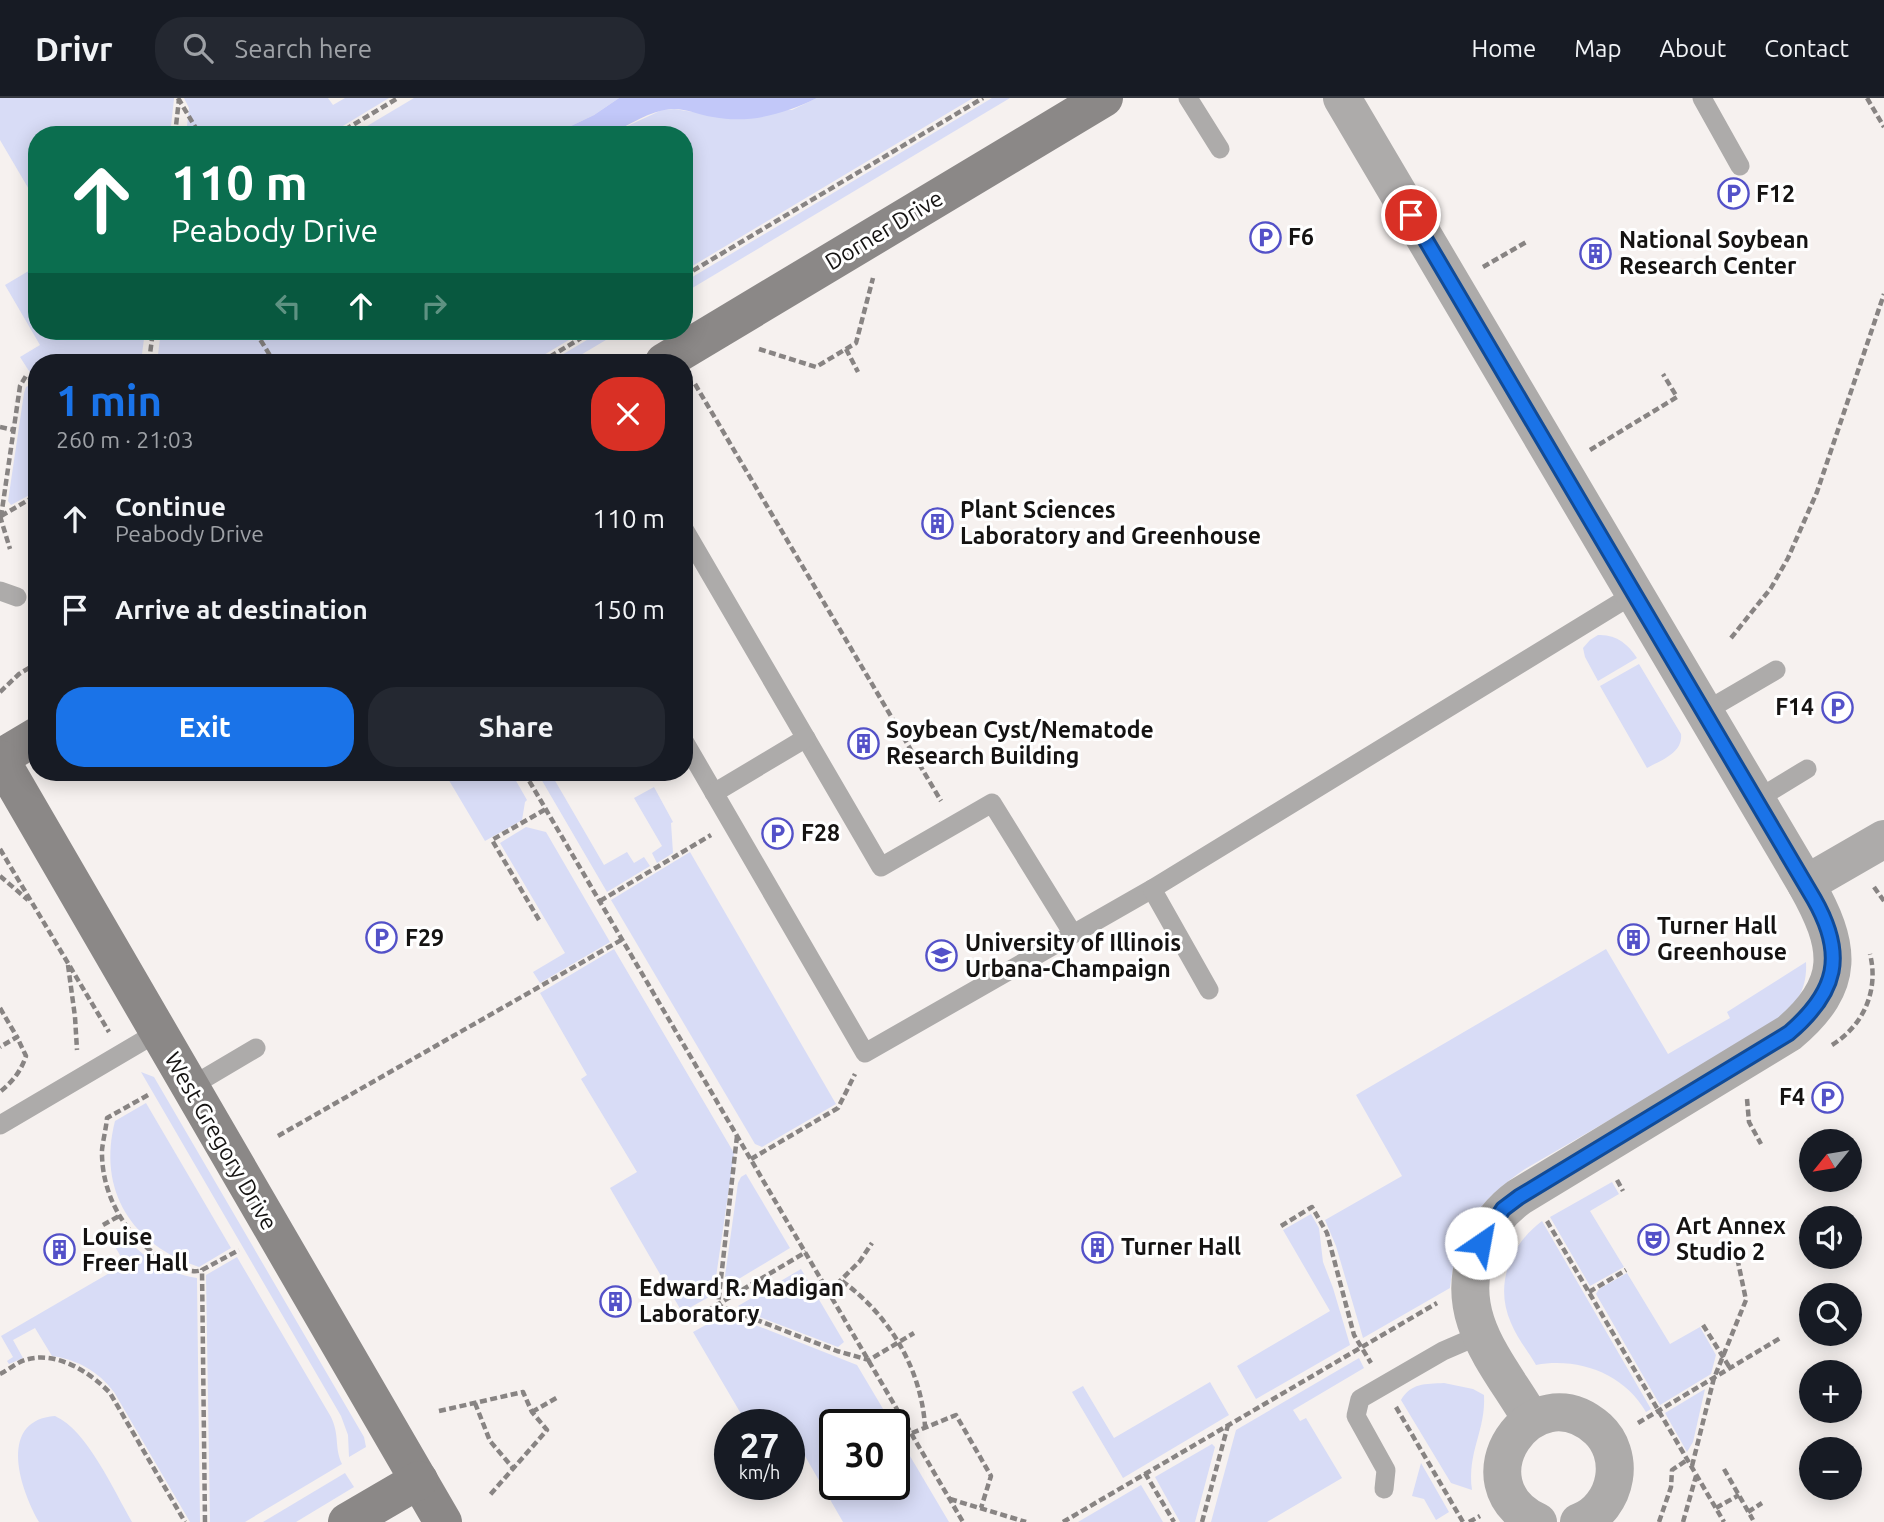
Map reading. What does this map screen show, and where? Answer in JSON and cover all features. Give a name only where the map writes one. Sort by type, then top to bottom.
[{"type":"street","name":"Dorner Drive","points":[[693,360],[1104,98]]},
{"type":"street","points":[[1342,98],[1806,884],[1822,912],[1832,943],[1832,971],[1825,995],[1807,1018],[1789,1033],[1503,1209],[1481,1243],[1469,1285],[1471,1312],[1480,1335],[1531,1419]]},
{"type":"street","points":[[0,758],[28,741]]},
{"type":"street","name":"West Gregory Drive","points":[[0,758],[443,1522]]},
{"type":"street","points":[[1806,884],[1884,839]]},
{"type":"street","points":[[1538,1522],[1518,1509],[1510,1498],[1503,1481],[1502,1463],[1507,1445],[1517,1430],[1531,1419],[1544,1414],[1568,1413],[1600,1431],[1614,1455],[1613,1486],[1606,1500],[1597,1511],[1579,1522]]},
{"type":"street","points":[[347,1522],[419,1480]]},
{"type":"lane","points":[[1188,98],[1220,149]]},
{"type":"lane","points":[[1702,98],[1740,166]]},
{"type":"lane","points":[[693,544],[881,867],[992,803],[1073,934]]},
{"type":"lane","points":[[693,757],[865,1053],[1152,889],[1634,594]]},
{"type":"lane","points":[[1704,712],[1776,670]]},
{"type":"lane","points":[[714,793],[806,738]]},
{"type":"lane","points":[[1756,800],[1807,769]]},
{"type":"lane","points":[[1152,889],[1209,990]]},
{"type":"lane","points":[[0,1125],[158,1032]]},
{"type":"lane","points":[[190,1087],[256,1048]]},
{"type":"lane","points":[[1384,1489],[1386,1470],[1356,1416],[1360,1399],[1443,1351],[1480,1335]]},
{"type":"path","points":[[176,126],[179,98]]},
{"type":"path","points":[[179,98],[195,126]]},
{"type":"path","points":[[351,126],[398,98]]},
{"type":"path","points":[[693,271],[982,98]]},
{"type":"path","points":[[1867,98],[1884,127]]},
{"type":"path","points":[[1452,285],[1528,241]]},
{"type":"path","points":[[758,349],[816,367],[856,343],[875,267]]},
{"type":"path","points":[[1731,638],[1771,589],[1788,558],[1817,492],[1884,294]]},
{"type":"path","points":[[554,354],[578,340]]},
{"type":"path","points":[[846,349],[858,372]]},
{"type":"path","points":[[1560,468],[1677,397],[1663,374]]},
{"type":"path","points":[[10,549],[0,516],[20,386],[26,376],[28,377]]},
{"type":"path","points":[[693,396],[956,824]]},
{"type":"path","points":[[0,426],[15,430]]},
{"type":"path","points":[[0,516],[28,500]]},
{"type":"path","points":[[0,692],[28,668]]},
{"type":"path","points":[[530,781],[963,1522]]},
{"type":"path","points":[[539,919],[492,840],[546,808]]},
{"type":"path","points":[[600,901],[732,822]]},
{"type":"path","points":[[0,849],[113,1039]]},
{"type":"path","points":[[0,876],[32,903]]},
{"type":"path","points":[[1871,884],[1884,901]]},
{"type":"path","points":[[278,1136],[623,939]]},
{"type":"path","points":[[67,961],[75,1017],[77,1058]]},
{"type":"path","points":[[0,1008],[25,1051],[23,1066],[0,1092]]},
{"type":"path","points":[[0,1047],[17,1037]]},
{"type":"path","points":[[1827,1048],[1838,1041]]},
{"type":"path","points":[[751,1159],[838,1108],[865,1053]]},
{"type":"path","points":[[148,1095],[107,1118],[102,1163],[106,1184],[119,1216],[132,1234],[156,1255],[184,1269],[196,1272],[202,1270],[239,1250]]},
{"type":"path","points":[[1735,1102],[1746,1095],[1749,1122],[1761,1144]]},
{"type":"path","points":[[718,1305],[737,1135]]},
{"type":"path","points":[[1280,1226],[1312,1206],[1327,1233],[1354,1335],[1462,1522]]},
{"type":"path","points":[[1543,1214],[1724,1522]]},
{"type":"path","points":[[103,1225],[119,1216]]},
{"type":"path","points":[[829,1292],[842,1282],[872,1243]]},
{"type":"path","points":[[688,1322],[806,1252]]},
{"type":"path","points":[[1692,1467],[1721,1355],[1746,1300],[1737,1257]]},
{"type":"path","points":[[202,1270],[205,1522]]},
{"type":"path","points":[[1589,1292],[1626,1270]]},
{"type":"path","points":[[842,1282],[871,1305],[898,1343],[920,1389],[925,1426]]},
{"type":"path","points":[[1063,1522],[1446,1298]]},
{"type":"path","points":[[718,1305],[837,1351],[869,1360],[914,1333]]},
{"type":"path","points":[[1703,1325],[1730,1368]]},
{"type":"path","points":[[1658,1411],[1782,1337]]},
{"type":"path","points":[[0,1374],[24,1360],[38,1358],[79,1367],[96,1379],[110,1393],[186,1522]]},
{"type":"path","points":[[439,1411],[523,1392],[532,1412],[547,1430],[489,1496]]},
{"type":"path","points":[[532,1412],[558,1397]]},
{"type":"path","points":[[475,1403],[490,1441],[513,1468]]},
{"type":"path","points":[[912,1433],[956,1415],[991,1476],[981,1508]]},
{"type":"path","points":[[1202,1522],[1228,1425]]},
{"type":"path","points":[[1659,1522],[1671,1487],[1672,1470],[1687,1460]]},
{"type":"path","points":[[1724,1469],[1753,1520]]},
{"type":"path","points":[[1145,1473],[1174,1522]]},
{"type":"path","points":[[1683,1522],[1696,1474]]},
{"type":"path","points":[[1716,1508],[1739,1494]]},
{"type":"path","points":[[950,1499],[1026,1522]]},
{"type":"path","points":[[1748,1512],[1762,1503]]},
{"type":"shaded area","points":[[0,98],[174,98],[171,126],[28,126],[28,188],[0,140]]},
{"type":"shaded area","points":[[184,98],[328,98],[333,105],[345,98],[389,98],[343,126],[187,126],[189,108]]},
{"type":"shaded area","points":[[414,98],[619,98],[594,115],[571,126],[367,126]]},
{"type":"shaded area","points":[[817,98],[973,98],[693,266],[693,126],[627,126],[662,110],[792,110]]},
{"type":"shaded area","points":[[992,98],[1010,98],[693,288],[693,277]]},
{"type":"shaded area","points":[[28,271],[28,324],[5,285]]},
{"type":"shaded area","points":[[37,340],[144,340],[142,354],[28,354],[28,369],[20,357],[40,345]]},
{"type":"shaded area","points":[[160,340],[569,340],[545,354],[158,354]]},
{"type":"shaded area","points":[[587,340],[606,340],[582,354],[563,354]]},
{"type":"shaded area","points":[[28,386],[28,496],[11,505],[8,501]]},
{"type":"shaded area","points":[[1598,635],[1621,641],[1637,658],[1598,681],[1583,648]]},
{"type":"shaded area","points":[[1639,664],[1681,734],[1681,741],[1675,751],[1647,768],[1600,686]]},
{"type":"shaded area","points":[[449,781],[516,781],[527,800],[522,820],[485,841]]},
{"type":"shaded area","points":[[542,781],[555,781],[604,865],[627,852],[634,863],[644,857],[650,866],[607,892]]},
{"type":"shaded area","points":[[654,787],[673,822],[673,853],[657,863],[652,853],[662,846],[634,798]]},
{"type":"shaded area","points":[[526,827],[546,832],[610,942],[540,983],[533,972],[565,953],[500,843]]},
{"type":"shaded area","points":[[690,852],[836,1104],[762,1147],[755,1144],[611,900]]},
{"type":"shaded area","points":[[614,949],[734,1153],[714,1291],[709,1297],[682,1312],[610,1188],[637,1172],[581,1079],[587,1075],[540,993]]},
{"type":"shaded area","points":[[1606,949],[1668,1054],[1730,1018],[1727,1012],[1806,962],[1806,975],[1800,995],[1788,1011],[1761,1032],[1508,1181],[1472,1219],[1458,1250],[1450,1288],[1363,1338],[1336,1246],[1325,1220],[1402,1176],[1356,1095]]},
{"type":"shaded area","points":[[141,1072],[154,1077],[364,1437],[366,1447],[349,1457],[348,1435],[341,1416]]},
{"type":"shaded area","points":[[146,1103],[231,1248],[199,1267],[155,1245],[138,1230],[125,1212],[116,1192],[111,1170],[115,1121]]},
{"type":"shaded area","points":[[746,1174],[790,1248],[727,1286],[725,1276],[738,1183]]},
{"type":"shaded area","points":[[1612,1182],[1619,1194],[1590,1211],[1624,1267],[1590,1286],[1550,1217]]},
{"type":"shaded area","points":[[1311,1214],[1319,1228],[1323,1262],[1350,1345],[1256,1399],[1237,1366],[1330,1311],[1283,1230]]},
{"type":"shaded area","points":[[1542,1221],[1651,1409],[1646,1412],[1626,1388],[1599,1371],[1568,1364],[1536,1365],[1516,1334],[1506,1309],[1505,1280],[1508,1267],[1521,1242]]},
{"type":"shaded area","points":[[119,1230],[134,1247],[153,1261],[174,1272],[197,1278],[200,1522],[190,1522],[114,1392],[94,1372],[70,1360],[52,1356],[35,1328],[13,1340],[23,1358],[9,1364],[7,1361],[13,1357],[1,1336],[125,1264],[109,1236]]},
{"type":"shaded area","points":[[237,1257],[331,1417],[342,1464],[245,1522],[210,1522],[206,1275]]},
{"type":"shaded area","points":[[801,1269],[844,1342],[838,1347],[746,1312],[738,1306]]},
{"type":"shaded area","points":[[1627,1273],[1670,1344],[1700,1327],[1716,1355],[1711,1374],[1660,1405],[1596,1294],[1599,1289]]},
{"type":"shaded area","points":[[724,1315],[730,1315],[857,1365],[883,1409],[819,1409],[819,1480],[805,1456],[805,1409],[738,1409],[693,1332]]},
{"type":"shaded area","points":[[1359,1358],[1364,1368],[1293,1410],[1300,1421],[1306,1418],[1342,1478],[1267,1522],[1211,1522],[1236,1430]]},
{"type":"shaded area","points":[[1210,1382],[1229,1415],[1123,1478],[1072,1392],[1083,1386],[1114,1438]]},
{"type":"shaded area","points":[[1444,1383],[1473,1389],[1484,1395],[1482,1420],[1472,1464],[1472,1490],[1451,1483],[1401,1400],[1414,1387]]},
{"type":"shaded area","points":[[1705,1389],[1693,1442],[1687,1452],[1665,1413]]},
{"type":"shaded area","points":[[55,1416],[67,1423],[89,1448],[132,1522],[39,1522],[24,1490],[18,1456],[20,1441],[26,1429],[38,1420]]},
{"type":"shaded area","points":[[1212,1444],[1215,1447],[1195,1522],[1180,1522],[1155,1477]]},
{"type":"shaded area","points":[[910,1456],[949,1522],[843,1522],[830,1500],[910,1500]]},
{"type":"shaded area","points":[[1421,1463],[1449,1512],[1436,1520],[1424,1499],[1412,1496]]},
{"type":"shaded area","points":[[345,1473],[354,1487],[296,1522],[263,1522]]},
{"type":"shaded area","points":[[1141,1485],[1163,1522],[1078,1522]]},
{"type":"water","points":[[619,98],[817,98],[792,109],[753,118],[727,119],[671,109],[647,115],[626,126],[571,126],[594,115]]},
{"type":"place","name":"F12","points":[[1733,194]]},
{"type":"place","name":"F6","points":[[1265,237]]},
{"type":"place","name":"National Soybean Research Center","points":[[1596,253]]},
{"type":"place","name":"Plant Sciences Laboratory and Greenhouse","points":[[937,523]]},
{"type":"place","name":"F14","points":[[1837,707]]},
{"type":"place","name":"Soybean Cyst/Nematode Research Building","points":[[863,743]]},
{"type":"place","name":"F28","points":[[778,833]]},
{"type":"place","name":"F29","points":[[382,938]]},
{"type":"place","name":"Turner Hall Greenhouse","points":[[1634,939]]},
{"type":"place","name":"University of Illinois Urbana-Champaign","points":[[942,956]]},
{"type":"place","name":"F4","points":[[1828,1097]]},
{"type":"place","name":"Art Annex Studio 2","points":[[1653,1239]]},
{"type":"place","name":"Turner Hall","points":[[1098,1247]]},
{"type":"place","name":"Louise Freer Hall","points":[[59,1250]]},
{"type":"place","name":"Edward R. Madigan Laboratory","points":[[616,1301]]},
{"type":"route","points":[[1411,215],[1822,912],[1832,943],[1832,971],[1825,995],[1807,1018],[1789,1033],[1519,1197],[1503,1209],[1481,1243]]}]
